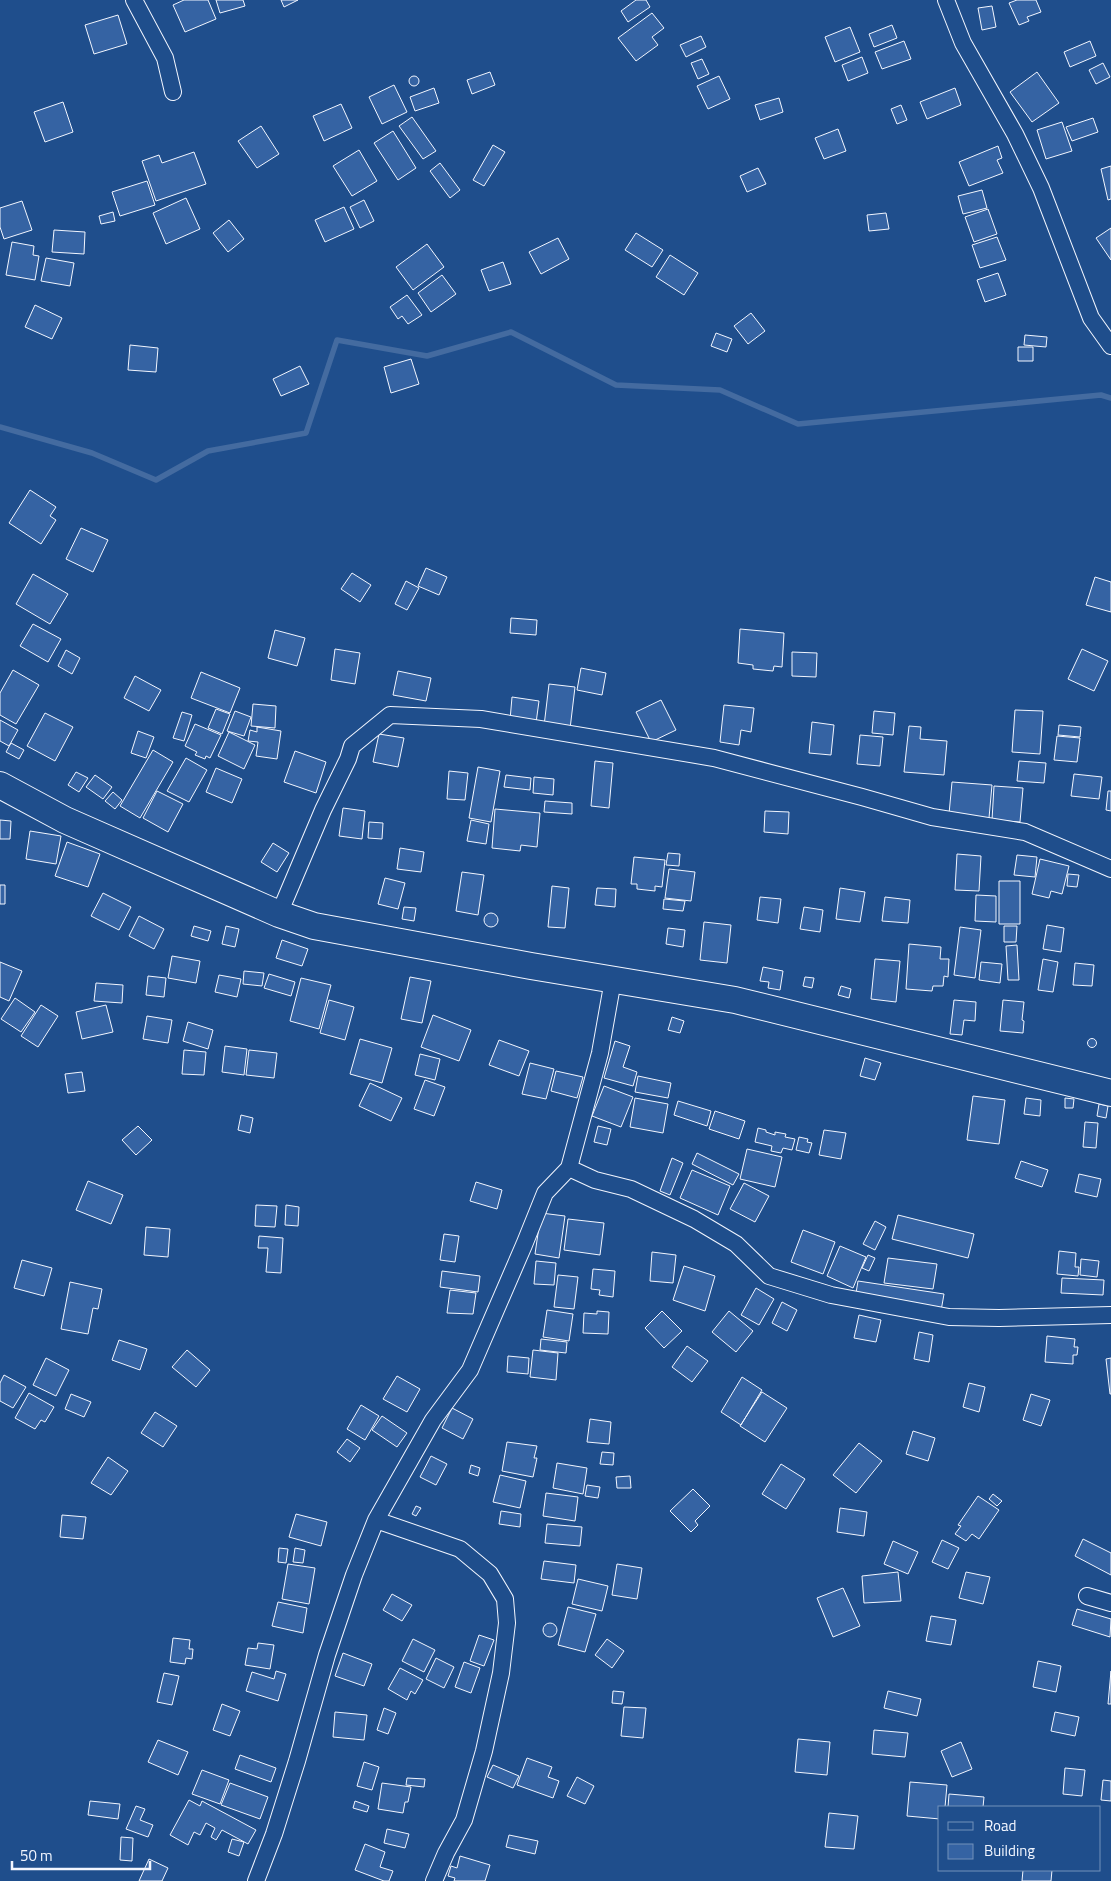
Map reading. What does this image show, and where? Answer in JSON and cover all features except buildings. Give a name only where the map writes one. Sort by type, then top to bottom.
[{"type":"main road","points":[[0,785],[64,820],[280,914],[314,926],[735,1000],[1111,1093]]},
{"type":"street","points":[[134,0],[165,58],[173,92]]},
{"type":"street","points":[[946,0],[963,43],[1015,134],[1041,188],[1091,318],[1111,346]]},
{"type":"street","points":[[280,914],[352,746],[390,715],[481,719],[714,758],[932,817],[1025,832],[1111,869]]},
{"type":"street","points":[[256,1881],[274,1834],[297,1761],[327,1655],[354,1575],[376,1520],[432,1420],[470,1370],[545,1193],[569,1168],[600,1053],[613,980]]},
{"type":"street","points":[[569,1168],[595,1180],[631,1189],[694,1219],[736,1244],[769,1276],[831,1295],[949,1317],[999,1318],[1111,1315]]},
{"type":"street","points":[[376,1520],[460,1549],[490,1574],[505,1600],[507,1623],[501,1673],[484,1751],[464,1820],[446,1853],[434,1881]]},
{"type":"street","points":[[1087,1596],[1111,1603]]},
{"type":"waterway","points":[[0,427],[92,453],[156,480],[208,451],[306,433],[337,340],[427,356],[511,332],[616,385],[720,390],[798,424],[1101,395],[1111,398]]}]
